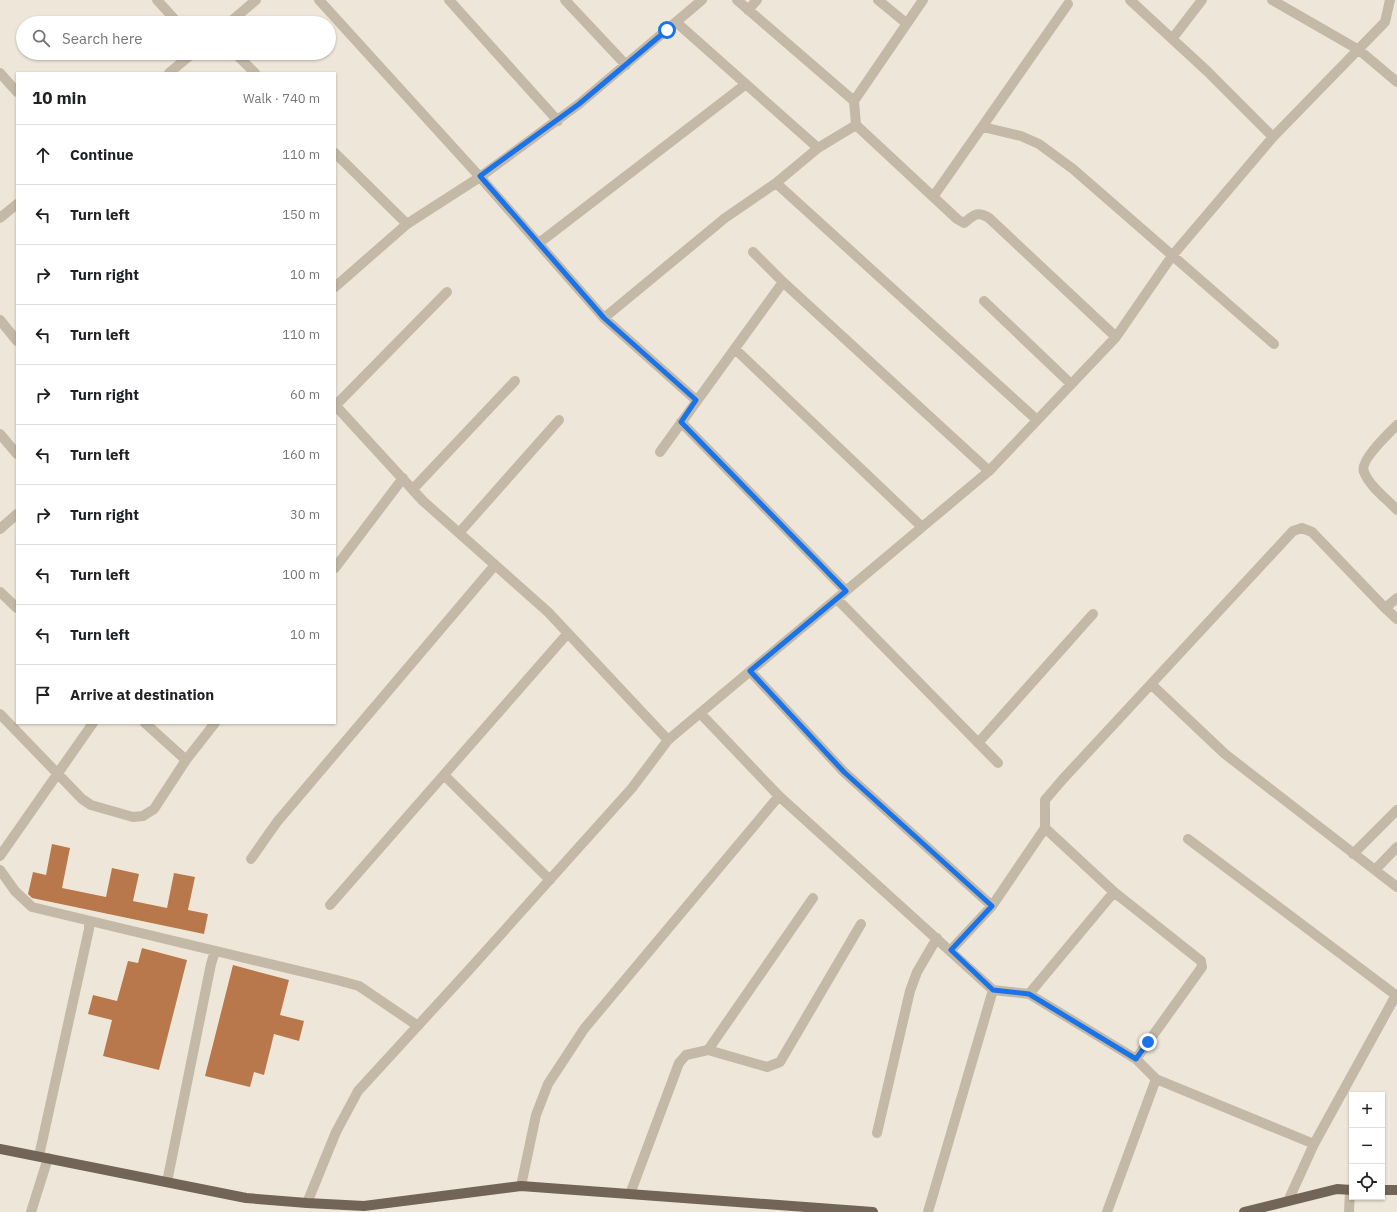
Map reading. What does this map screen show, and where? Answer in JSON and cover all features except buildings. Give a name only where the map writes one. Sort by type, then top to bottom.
[{"type":"main road","points":[[0,1148],[246,1198],[306,1207],[361,1209],[521,1186],[873,1212]]},
{"type":"main road","points":[[1244,1212],[1337,1189],[1349,1190]]},
{"type":"main road","points":[[1385,1190],[1397,1190]]},
{"type":"street","points":[[157,0],[172,16]]},
{"type":"street","points":[[237,16],[256,0]]},
{"type":"street","points":[[319,0],[334,16]]},
{"type":"street","points":[[449,0],[558,121]]},
{"type":"street","points":[[565,0],[626,65]]},
{"type":"street","points":[[336,286],[407,224],[480,176],[558,121],[702,0]]},
{"type":"street","points":[[737,0],[854,101]]},
{"type":"street","points":[[748,10],[757,0]]},
{"type":"street","points":[[878,0],[906,23]]},
{"type":"street","points":[[923,0],[854,101],[856,125],[961,223],[964,223],[974,215],[978,214],[989,218],[1116,336]]},
{"type":"street","points":[[1130,0],[1273,137]]},
{"type":"street","points":[[1172,39],[1202,0]]},
{"type":"street","points":[[1272,0],[1359,50],[1397,82]]},
{"type":"street","points":[[306,1207],[336,1132],[358,1091],[632,788],[668,740],[989,471],[1116,336],[1172,256],[1273,137],[1385,22],[1390,0]]},
{"type":"street","points":[[933,197],[1068,4]]},
{"type":"street","points":[[336,19],[480,176],[604,318],[696,400]]},
{"type":"street","points":[[676,22],[818,148]]},
{"type":"street","points":[[170,72],[185,60]]},
{"type":"street","points":[[242,60],[254,72]]},
{"type":"street","points":[[0,73],[16,91]]},
{"type":"street","points":[[539,243],[746,84]]},
{"type":"street","points":[[604,318],[725,218],[776,182],[818,148],[856,125]]},
{"type":"street","points":[[983,127],[1021,136],[1039,144],[1074,169],[1274,344]]},
{"type":"street","points":[[336,154],[407,224]]},
{"type":"street","points":[[776,182],[1037,420]]},
{"type":"street","points":[[0,218],[16,205]]},
{"type":"street","points":[[753,252],[783,282],[989,471]]},
{"type":"street","points":[[660,452],[696,400],[736,349],[783,282]]},
{"type":"street","points":[[336,404],[447,292]]},
{"type":"street","points":[[984,301],[1071,384]]},
{"type":"street","points":[[0,320],[13,328],[16,338]]},
{"type":"street","points":[[736,349],[922,526]]},
{"type":"street","points":[[413,489],[515,381]]},
{"type":"street","points":[[336,406],[423,501],[548,612],[668,740]]},
{"type":"street","points":[[459,533],[559,420]]},
{"type":"street","points":[[681,422],[846,591]]},
{"type":"street","points":[[1397,425],[1384,436],[1364,463],[1364,471],[1373,485],[1397,510]]},
{"type":"street","points":[[0,434],[14,443]]},
{"type":"street","points":[[336,567],[403,478]]},
{"type":"street","points":[[0,529],[16,515]]},
{"type":"street","points":[[951,950],[992,906],[1044,828],[1045,800],[1293,531],[1302,528],[1312,532],[1397,619]]},
{"type":"street","points":[[250,859],[277,822],[495,565]]},
{"type":"street","points":[[0,592],[16,607]]},
{"type":"street","points":[[1385,608],[1397,598]]},
{"type":"street","points":[[837,599],[998,763]]},
{"type":"street","points":[[978,743],[1093,614]]},
{"type":"street","points":[[330,905],[568,633]]},
{"type":"street","points":[[750,671],[844,772],[992,906]]},
{"type":"street","points":[[1152,685],[1225,754],[1397,887]]},
{"type":"street","points":[[700,713],[779,796],[951,950],[993,990],[1029,994],[1136,1059],[1156,1079],[1314,1144]]},
{"type":"street","points":[[0,714],[82,799],[91,805],[133,817],[143,816],[154,809],[186,760],[215,724]]},
{"type":"street","points":[[0,856],[92,724]]},
{"type":"street","points":[[146,724],[186,760]]},
{"type":"street","points":[[444,775],[550,880]]},
{"type":"street","points":[[521,1186],[536,1115],[546,1090],[584,1029],[779,796]]},
{"type":"street","points":[[1353,854],[1397,810]]},
{"type":"street","points":[[1044,828],[1114,892],[1201,961],[1202,967],[1136,1059]]},
{"type":"street","points":[[1188,839],[1396,995],[1314,1144],[1288,1201]]},
{"type":"street","points":[[1375,870],[1397,847]]},
{"type":"street","points":[[0,870],[15,891],[32,907],[359,986],[418,1026]]},
{"type":"street","points":[[1029,994],[1114,892]]},
{"type":"street","points":[[708,1050],[813,898]]},
{"type":"street","points":[[31,1212],[89,929],[89,921]]},
{"type":"street","points":[[630,1194],[679,1063],[686,1056],[708,1050],[767,1067],[780,1062],[861,924]]},
{"type":"street","points":[[877,1133],[910,991],[917,972],[937,938]]},
{"type":"street","points":[[167,1182],[211,964],[215,951]]},
{"type":"street","points":[[928,1212],[993,990]]},
{"type":"street","points":[[1107,1212],[1156,1079]]},
{"type":"street","points":[[1349,1212],[1350,1200]]},
{"type":"route","points":[[667,30],[579,104],[480,176],[604,318],[696,400],[681,422],[846,591],[750,671],[844,772],[992,906],[951,950],[993,990],[1029,994],[1136,1059],[1148,1042]]}]
